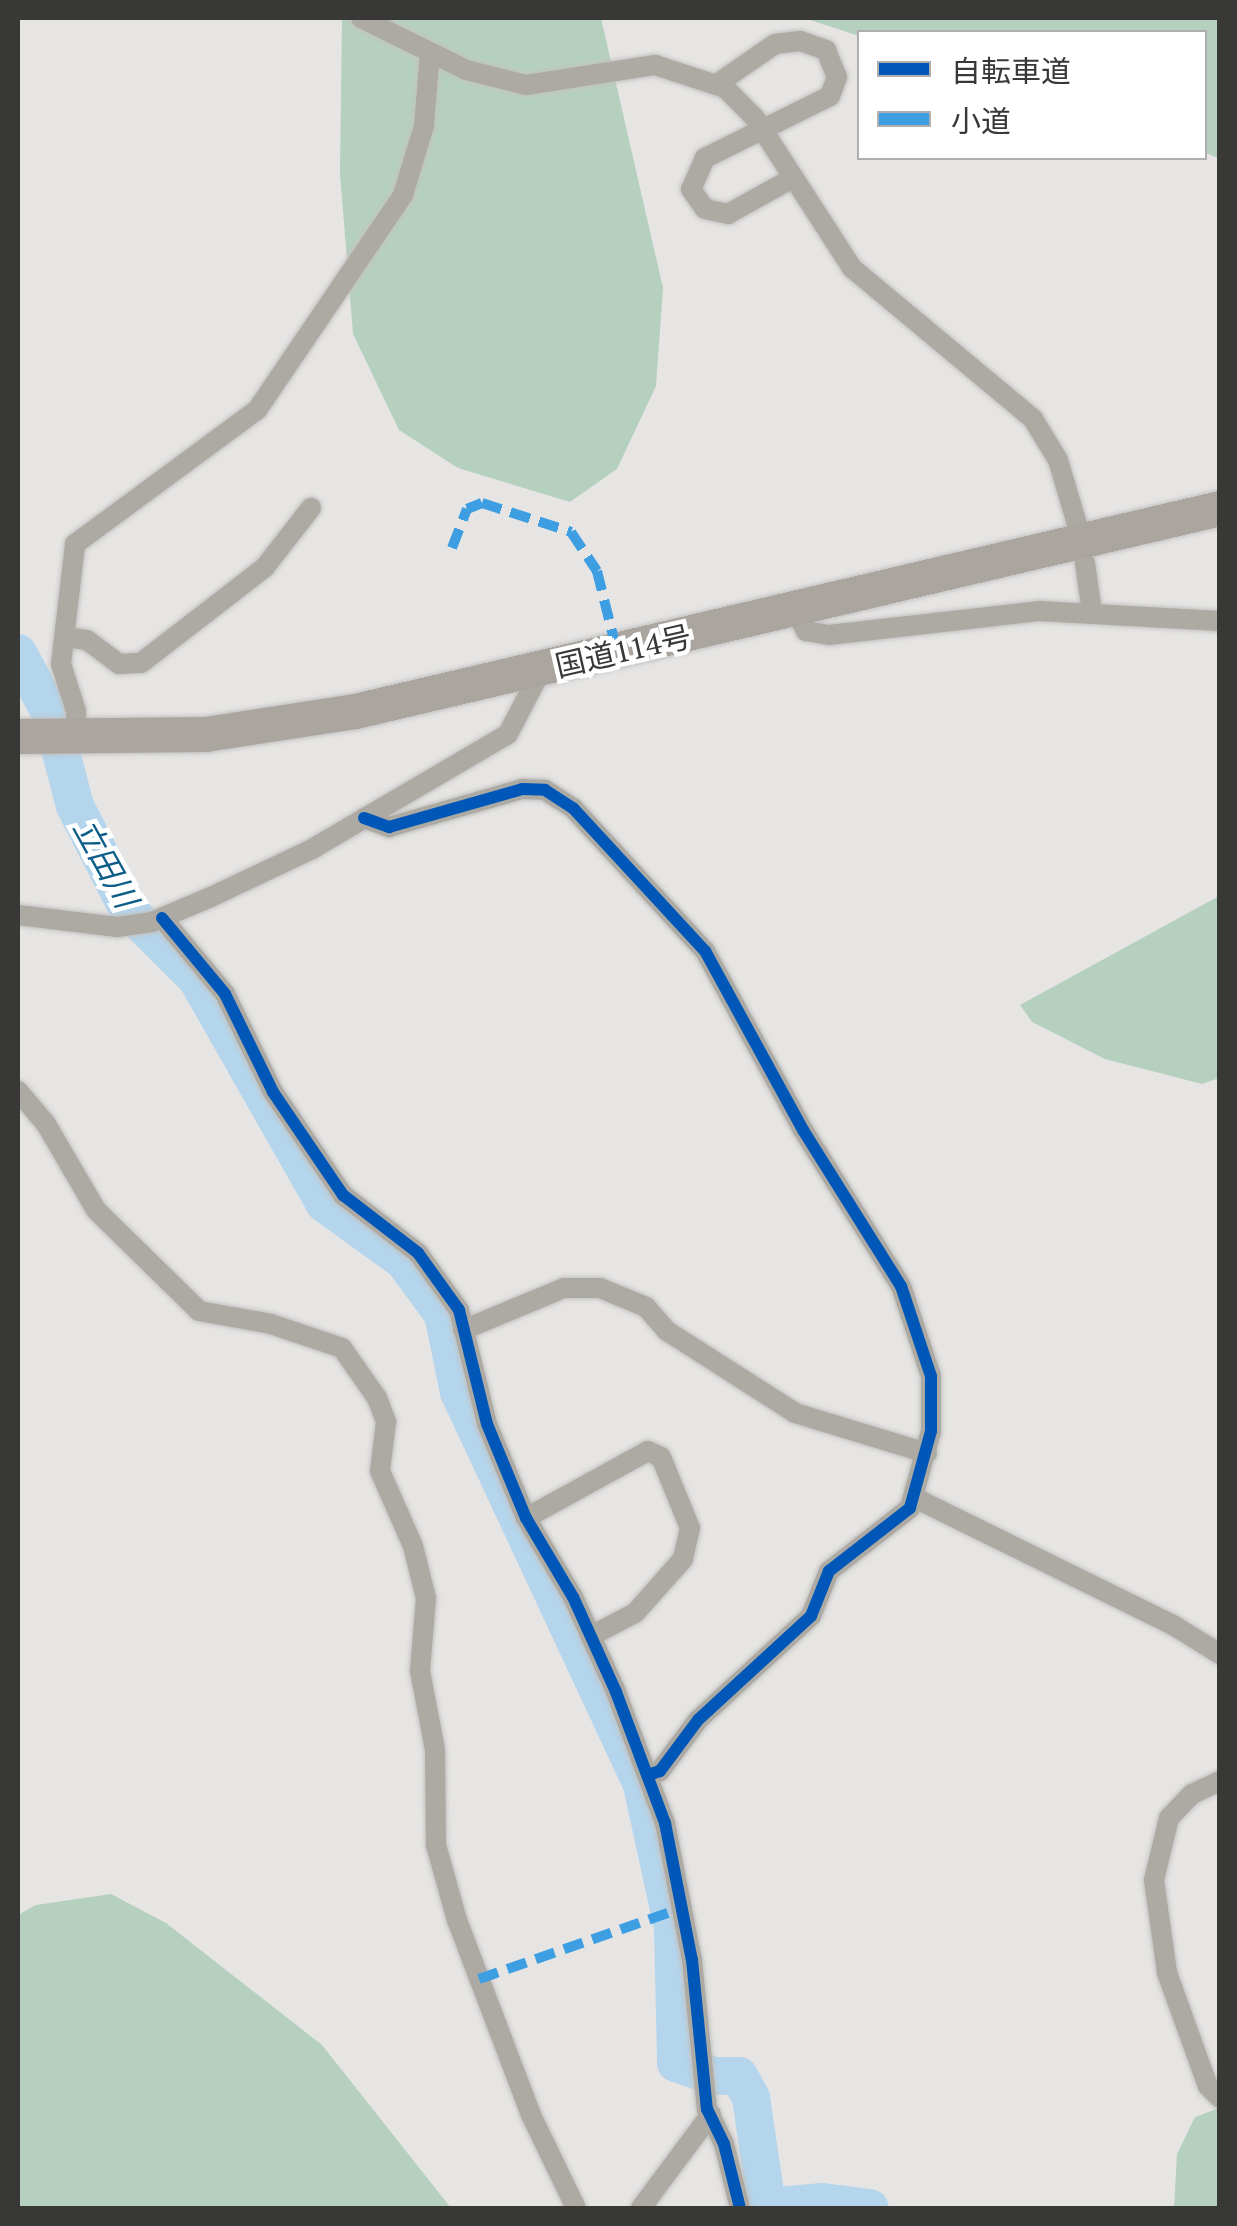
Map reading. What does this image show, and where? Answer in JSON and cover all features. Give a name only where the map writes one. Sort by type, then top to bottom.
[{"type":"highway","name":"国道114号","points":[[18,736],[76,739],[224,731],[355,711],[1220,508]]},
{"type":"street","points":[[361,18],[430,52],[526,85],[655,65],[717,84],[764,132],[830,242],[874,291],[1033,418],[1058,460],[1077,524]]},
{"type":"street","points":[[717,84],[776,44],[800,41],[826,50],[837,77],[830,96],[705,158],[692,180],[694,198],[705,209],[728,214],[792,178]]},
{"type":"street","points":[[76,739],[76,712],[61,664],[67,637],[68,570],[80,537],[257,410],[319,310],[397,206],[424,126],[430,52]]},
{"type":"street","points":[[67,637],[86,640],[119,664],[141,663],[266,567],[312,508]]},
{"type":"street","points":[[1085,563],[1092,612]]},
{"type":"street","points":[[796,610],[806,630],[829,635],[889,633],[1016,612],[1092,612],[1220,621]]},
{"type":"street","points":[[18,915],[80,928],[162,918],[364,818],[508,734],[542,670]]},
{"type":"street","points":[[364,818],[389,827],[522,789],[544,790],[573,808],[691,933],[901,1286],[931,1376],[935,1403],[927,1453],[915,1498],[903,1517],[829,1571],[811,1616],[698,1720],[660,1770],[648,1775]]},
{"type":"street","points":[[162,918],[225,994],[274,1092],[343,1195],[434,1270],[459,1310],[471,1379],[526,1518],[591,1636],[648,1775],[692,1960],[711,2114],[740,2208]]},
{"type":"street","points":[[18,1091],[46,1124],[96,1210],[200,1311],[271,1324],[342,1348],[376,1398],[386,1422],[384,1483],[413,1546],[426,1598],[420,1671],[435,1750],[436,1845],[457,1920],[531,2115],[576,2208]]},
{"type":"street","points":[[463,1330],[564,1288],[600,1288],[646,1308],[667,1330],[796,1413],[927,1453]]},
{"type":"street","points":[[526,1518],[648,1451],[662,1457],[690,1528],[683,1559],[635,1612],[591,1636]]},
{"type":"street","points":[[915,1498],[1173,1625],[1220,1654]]},
{"type":"street","points":[[1220,1782],[1192,1794],[1169,1818],[1154,1880],[1167,1973],[1208,2086],[1220,2098]]},
{"type":"street","points":[[642,2208],[711,2114]]},
{"type":"green space","points":[[342,18],[601,18],[663,288],[656,386],[617,469],[570,502],[458,468],[399,430],[353,334],[340,174]]},
{"type":"green space","points":[[804,18],[1219,18],[1219,158],[1207,154],[1207,30],[857,30],[857,35]]},
{"type":"green space","points":[[1219,896],[1219,1078],[1202,1084],[1105,1059],[1032,1022],[1020,1005]]},
{"type":"green space","points":[[111,1894],[166,1923],[322,2045],[451,2208],[18,2208],[18,1915],[36,1905]]},
{"type":"green space","points":[[1219,2108],[1219,2208],[1174,2208],[1177,2154],[1195,2117]]},
{"type":"waterway","name":"立田川","points":[[18,653],[51,714],[75,806],[129,911],[197,979],[324,1203],[404,1261],[443,1314],[459,1392],[642,1785],[673,1927],[676,2063],[714,2076],[739,2076],[751,2098],[767,2207],[823,2202],[870,2208]]},
{"type":"marked path","points":[[452,548],[467,509],[482,503],[571,532],[597,571],[617,652]]},
{"type":"marked path","points":[[479,1979],[682,1908]]},
{"type":"cycle path","points":[[364,818],[389,827],[522,789],[545,790],[573,808],[705,951],[803,1130],[901,1286],[931,1376],[931,1431],[910,1508],[829,1571],[811,1616],[698,1720],[660,1771],[648,1775]]},
{"type":"cycle path","points":[[162,918],[225,994],[273,1092],[343,1195],[418,1253],[459,1310],[487,1424],[526,1518],[573,1597],[616,1692],[665,1823],[692,1960],[707,2109],[724,2144],[740,2208]]}]
